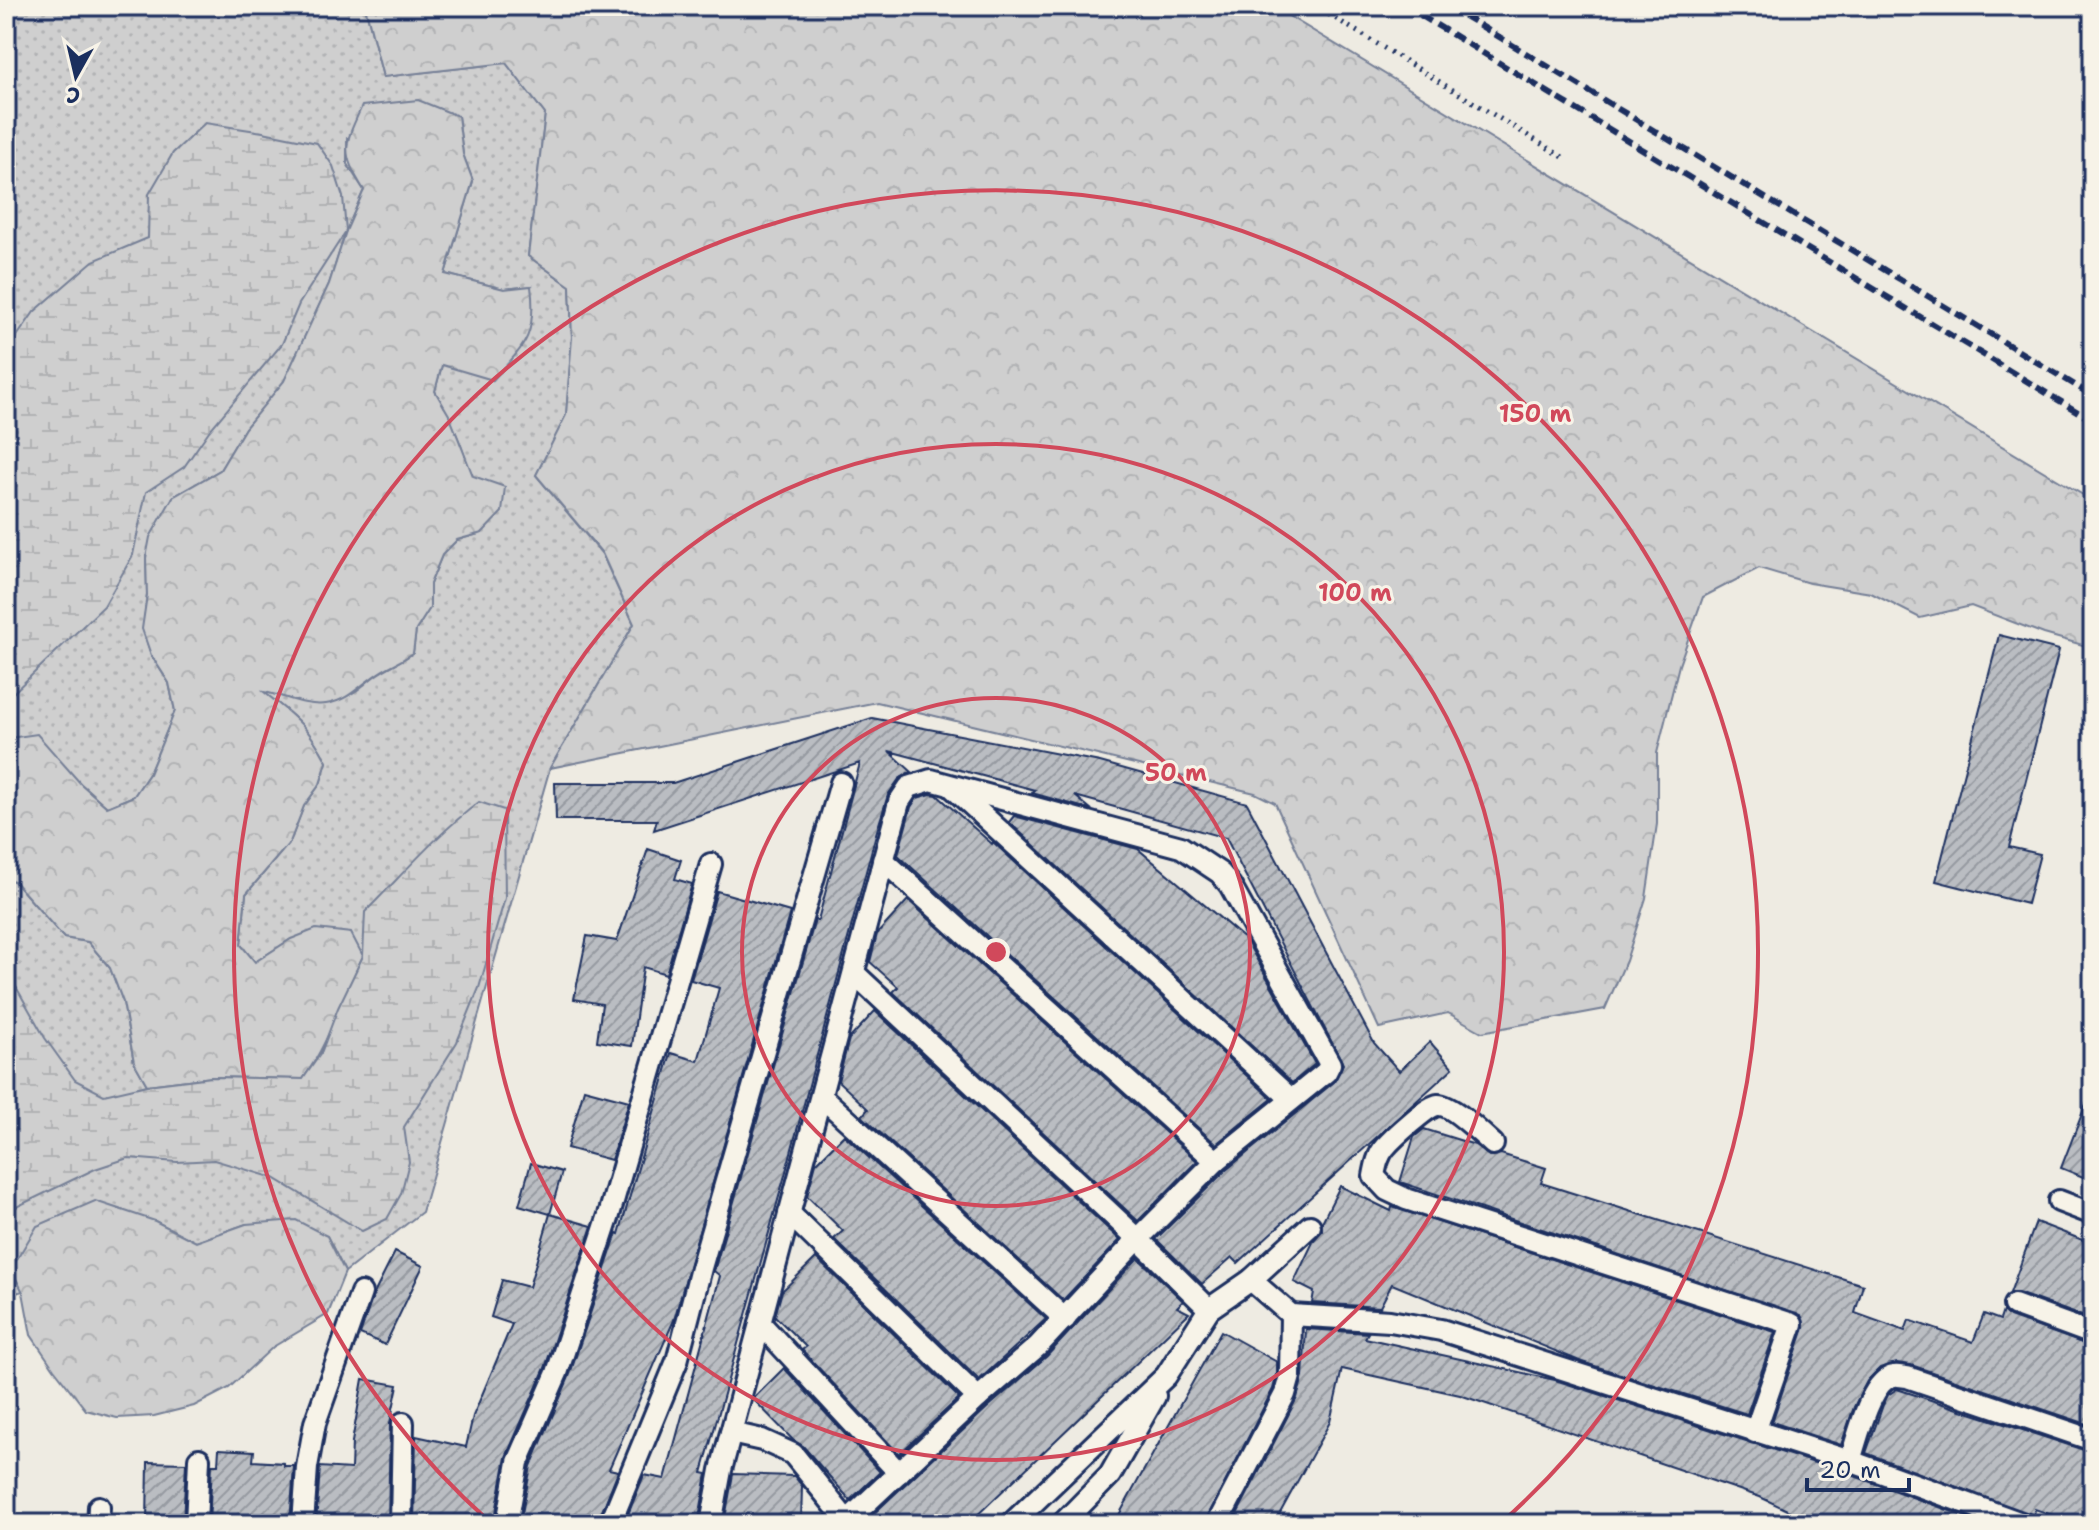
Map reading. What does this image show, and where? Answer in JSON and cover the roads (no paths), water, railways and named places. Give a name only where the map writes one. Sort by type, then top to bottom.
[{"type":"lane","points":[[711,1524],[731,1433],[883,860],[899,802],[909,787],[931,780],[948,783],[1181,847],[1220,873],[1230,885],[1330,1064],[1326,1072],[1216,1161],[1138,1239],[1065,1319],[846,1523],[793,1454],[762,1440],[731,1433]]},
{"type":"lane","points":[[610,1524],[677,1361],[841,783]]},
{"type":"lane","points":[[948,783],[1291,1099]]},
{"type":"lane","points":[[883,860],[1216,1161]]},
{"type":"lane","points":[[507,1524],[518,1462],[557,1373],[604,1229],[711,864]]},
{"type":"lane","points":[[854,973],[1209,1309]]},
{"type":"lane","points":[[822,1097],[1065,1319]]},
{"type":"lane","points":[[1493,1144],[1449,1107],[1438,1105],[1426,1110],[1384,1148],[1374,1176],[1387,1190],[1406,1199],[1792,1324],[1755,1432]]},
{"type":"lane","points":[[2059,1201],[2093,1214]]},
{"type":"lane","points":[[789,1213],[978,1398]]},
{"type":"lane","points":[[1062,1524],[1110,1475],[1166,1376],[1209,1309],[1251,1280],[1310,1226]]},
{"type":"lane","points":[[1251,1280],[1291,1315],[1390,1321],[1441,1330],[1850,1461],[2024,1524]]},
{"type":"lane","points":[[303,1524],[307,1467],[315,1423],[361,1293]]},
{"type":"lane","points":[[2014,1305],[2093,1334]]},
{"type":"lane","points":[[1217,1524],[1285,1394],[1290,1376],[1291,1315]]},
{"type":"lane","points":[[760,1323],[899,1473]]},
{"type":"lane","points":[[1011,1524],[1166,1376]]},
{"type":"lane","points":[[1850,1461],[1874,1391],[1884,1380],[1894,1376],[1907,1377],[2093,1440]]},
{"type":"lane","points":[[401,1524],[403,1423]]},
{"type":"lane","points":[[196,1524],[199,1459]]},
{"type":"railway","points":[[1405,6],[2093,421]]},
{"type":"railway","points":[[1448,6],[2093,396]]}]
